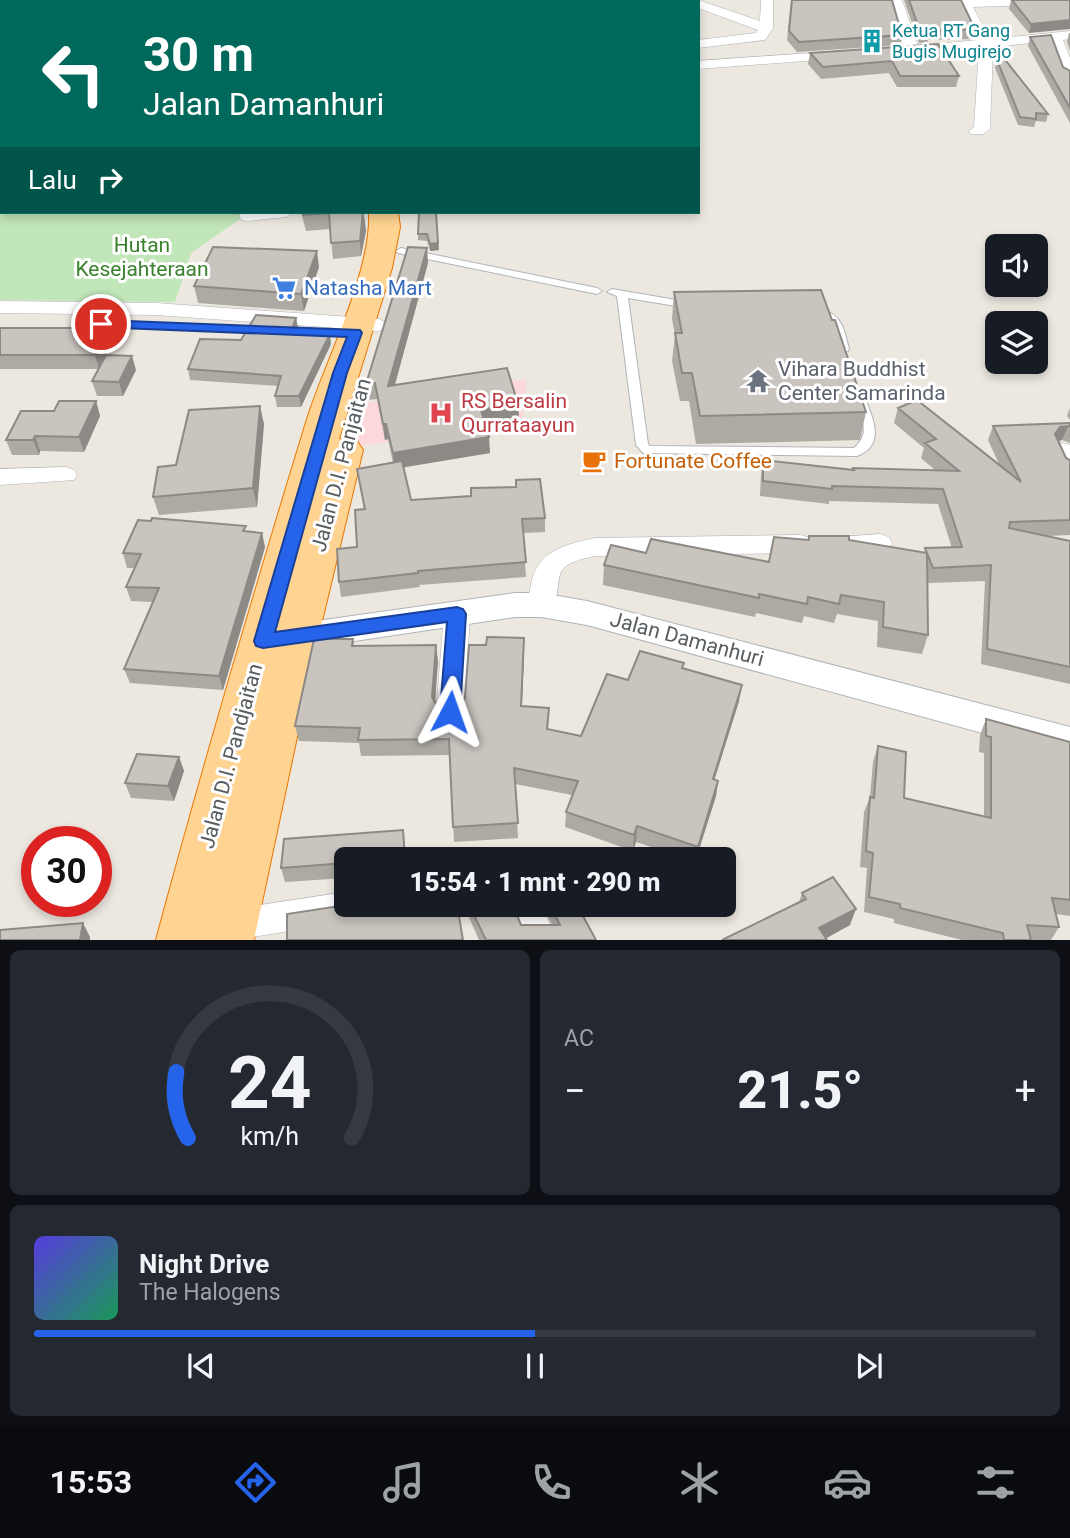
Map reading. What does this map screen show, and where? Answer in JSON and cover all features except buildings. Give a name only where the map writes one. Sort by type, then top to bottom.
[{"type":"highway","name":"Jalan D.I. Pandjaitan","points":[[213,935],[340,373],[367,329],[382,248],[384,214]]},
{"type":"highway","points":[[367,329],[401,251],[409,214]]},
{"type":"street","points":[[763,32],[767,0]]},
{"type":"street","points":[[896,0],[906,51],[1070,35]]},
{"type":"street","points":[[977,131],[982,129],[985,117],[986,45],[968,2],[1070,0]]},
{"type":"street","points":[[700,5],[763,32],[782,59]]},
{"type":"street","points":[[700,44],[763,32]]},
{"type":"street","points":[[1055,37],[1070,76]]},
{"type":"street","points":[[700,65],[851,54]]},
{"type":"street","points":[[248,216],[267,214]]},
{"type":"street","points":[[0,307],[156,309],[367,329]]},
{"type":"street","points":[[0,323],[367,329]]},
{"type":"street","points":[[0,477],[65,475]]},
{"type":"street","points":[[541,605],[544,578],[553,560],[569,552],[595,547],[880,543]]},
{"type":"street","name":"Jalan Damanhuri","points":[[280,639],[515,605],[541,605],[587,613],[1070,742]]},
{"type":"street","points":[[450,712],[457,614]]},
{"type":"street","points":[[213,935],[334,910]]},
{"type":"street","points":[[530,917],[541,940]]},
{"type":"lane","points":[[401,251],[597,291]]},
{"type":"lane","points":[[704,307],[617,293],[642,445],[647,450],[857,452],[867,444],[872,428],[855,385]]},
{"type":"lane","points":[[797,310],[827,312],[835,318],[847,358]]},
{"type":"shaded area","name":"RS Bersalin Qurrataayun","points":[[527,379],[522,421],[353,447],[361,404]]},
{"type":"green space","name":"Hutan Kesejahteraan","points":[[0,214],[247,214],[191,253],[175,302],[0,300]]},
{"type":"place","name":"Ketua RT Gang Bugis Mugirejo","points":[[872,41]]},
{"type":"place","name":"Natasha Mart","points":[[284,288]]},
{"type":"place","name":"Vihara Buddhist Center Samarinda","points":[[758,381]]},
{"type":"place","name":"RS Bersalin Qurrataayun","points":[[441,413]]},
{"type":"place","name":"Fortunate Coffee","points":[[594,461]]},
{"type":"route","points":[[101,324],[355,333],[340,373],[263,641],[457,614],[450,712]]}]
